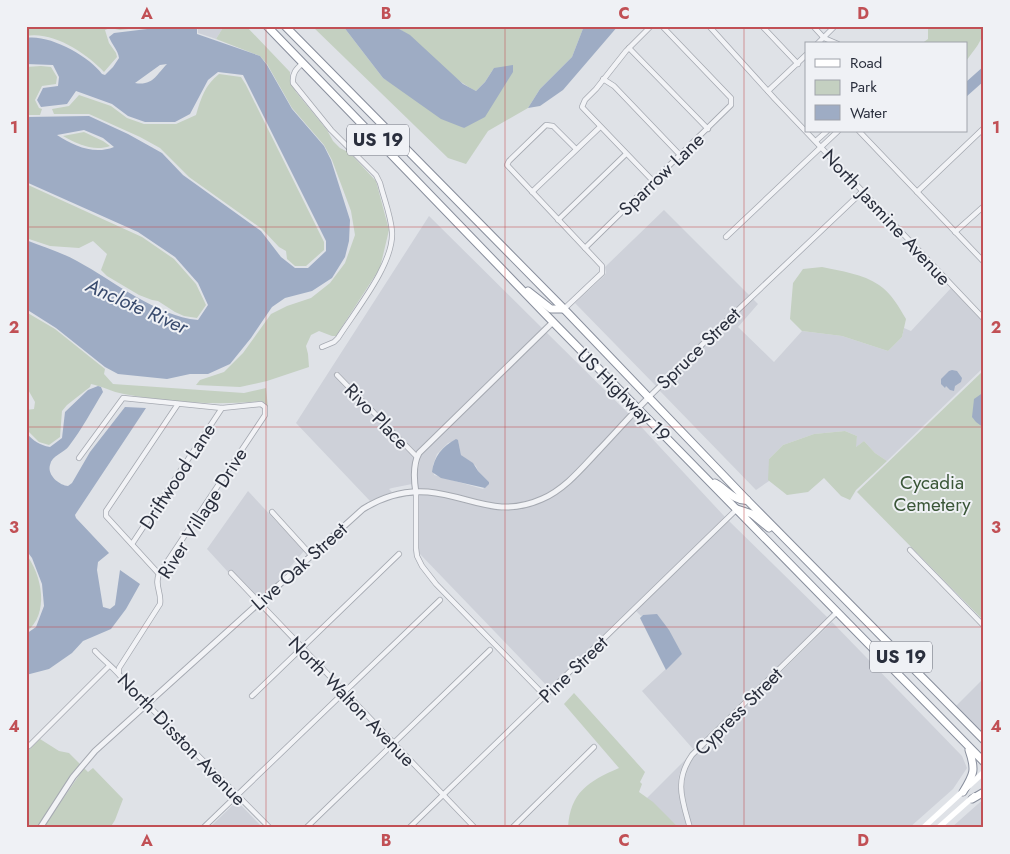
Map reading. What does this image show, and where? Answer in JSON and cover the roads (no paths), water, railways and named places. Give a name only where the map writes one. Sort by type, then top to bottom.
[{"type":"highway","name":"US Highway 19","points":[[267,26],[552,322],[984,762]]},
{"type":"highway","name":"US Highway 19","points":[[285,26],[984,740]]},
{"type":"highway","points":[[510,277],[551,308],[564,309]]},
{"type":"highway","points":[[706,477],[724,488],[735,498],[743,501],[747,500]]},
{"type":"highway","points":[[737,509],[752,514],[791,545]]},
{"type":"highway","points":[[963,792],[973,776],[974,770],[968,747]]},
{"type":"highway","points":[[972,798],[984,790]]},
{"type":"main road","points":[[923,828],[984,772]]},
{"type":"main road","points":[[938,828],[972,798]]},
{"type":"street","points":[[651,26],[629,48],[596,90],[585,100],[582,107],[654,181]]},
{"type":"street","name":"North Jasmine Avenue","points":[[709,26],[768,92],[805,130]]},
{"type":"street","points":[[762,26],[798,64]]},
{"type":"street","points":[[813,26],[824,38],[833,42]]},
{"type":"street","points":[[819,42],[835,26]]},
{"type":"street","name":"Sparrow Lane","points":[[585,248],[731,106],[731,98],[664,27]]},
{"type":"street","points":[[629,48],[708,128]]},
{"type":"street","points":[[768,92],[805,56]]},
{"type":"street","points":[[303,63],[294,71],[294,83],[331,130],[376,176],[380,183],[392,231],[390,248],[381,273],[338,338],[334,342],[322,347]]},
{"type":"street","points":[[603,79],[614,86],[681,156]]},
{"type":"street","points":[[564,309],[602,273],[602,266],[508,168],[509,161],[546,125],[553,126],[576,149]]},
{"type":"street","points":[[532,192],[600,126]]},
{"type":"street","points":[[916,192],[984,128]]},
{"type":"street","name":"North Jasmine Avenue","points":[[807,132],[984,319]]},
{"type":"street","points":[[816,141],[826,132]]},
{"type":"street","points":[[726,237],[837,132]]},
{"type":"street","points":[[860,132],[984,262]]},
{"type":"street","points":[[558,220],[626,154]]},
{"type":"street","name":"Spruce Street","points":[[416,493],[439,494],[503,508],[520,506],[542,499],[562,487],[648,397],[863,191]]},
{"type":"street","points":[[956,232],[984,206]]},
{"type":"street","points":[[545,696],[436,584],[422,566],[416,548],[416,493],[414,479],[416,457],[552,322]]},
{"type":"street","name":"Rivo Place","points":[[337,374],[416,457]]},
{"type":"street","points":[[78,458],[119,400],[123,398],[222,408]]},
{"type":"street","points":[[159,574],[107,519],[106,511],[178,404]]},
{"type":"street","name":"River Village Drive","points":[[119,672],[119,668],[159,607],[161,599],[156,584],[159,574],[265,415],[265,407],[261,404],[222,408]]},
{"type":"street","name":"Driftwood Lane","points":[[132,544],[222,408]]},
{"type":"street","name":"Live Oak Street","points":[[40,828],[82,765],[94,751],[357,513],[376,501],[395,494],[416,493]]},
{"type":"street","name":"Pine Street","points":[[408,828],[737,509]]},
{"type":"street","points":[[272,512],[311,555]]},
{"type":"street","points":[[910,550],[984,626]]},
{"type":"street","points":[[252,696],[399,554]]},
{"type":"street","name":"North Walton Avenue","points":[[230,574],[475,828]]},
{"type":"street","points":[[203,828],[440,600]]},
{"type":"street","name":"Cypress Street","points":[[690,828],[680,788],[685,766],[692,755],[838,612]]},
{"type":"street","points":[[306,828],[490,650]]},
{"type":"street","name":"North Disston Avenue","points":[[95,651],[109,666],[119,672],[125,682],[270,828]]},
{"type":"street","points":[[29,746],[109,666]]},
{"type":"street","points":[[512,828],[594,748]]},
{"type":"water","name":"Anclote River","points":[[172,26],[197,26],[197,34],[260,56],[292,109],[324,146],[331,160],[350,220],[349,241],[345,257],[332,278],[312,291],[285,298],[272,307],[230,364],[208,374],[190,374],[167,379],[118,374],[105,367],[56,328],[26,309],[26,240],[71,258],[151,305],[167,312],[198,320],[208,305],[198,283],[175,257],[138,232],[26,182],[26,117],[89,116],[128,134],[162,153],[183,175],[261,231],[281,257],[295,268],[308,268],[326,251],[326,241],[243,75],[218,72],[208,80],[190,114],[175,122],[145,122],[128,116],[112,104],[76,91],[67,104],[41,107],[37,100],[43,88],[58,86],[59,77],[53,65],[26,64],[26,38],[46,39],[68,48],[88,60],[105,75],[119,58],[109,37],[114,33]],"holes":[[[167,64],[150,81],[135,83],[160,65]],[[84,130],[103,138],[114,147],[92,150],[70,143],[57,135]]]},
{"type":"water","points":[[343,26],[394,26],[410,35],[463,84],[476,91],[485,82],[494,68],[513,65],[513,72],[485,117],[464,128],[441,119],[383,78]]},
{"type":"water","points":[[584,26],[618,26],[563,90],[540,106],[528,108],[540,89],[572,57]]},
{"type":"water","points":[[984,66],[984,81],[968,95],[968,80]]},
{"type":"water","points":[[952,370],[957,371],[962,378],[961,382],[955,386],[954,391],[946,386],[945,388],[941,384],[941,379]]},
{"type":"water","points":[[98,386],[101,387],[103,392],[69,446],[51,462],[50,472],[58,482],[68,486],[72,483],[90,452],[125,407],[146,408],[75,515],[109,553],[98,562],[97,570],[103,607],[110,609],[115,605],[120,570],[140,584],[126,609],[111,629],[83,641],[72,653],[49,669],[26,675],[26,634],[36,627],[44,606],[42,584],[32,558],[26,550],[26,433],[37,442],[50,447],[62,438],[65,412],[88,390]]},
{"type":"water","points":[[984,392],[984,428],[972,417],[974,399]]},
{"type":"water","points":[[456,439],[458,440],[461,455],[473,463],[489,482],[485,488],[441,478],[432,472],[440,452]]},
{"type":"water","points":[[657,614],[669,630],[682,654],[666,670],[640,618],[643,615]]},
{"type":"park label","name":"Cycadia Cemetery","points":[[932,493]]}]
